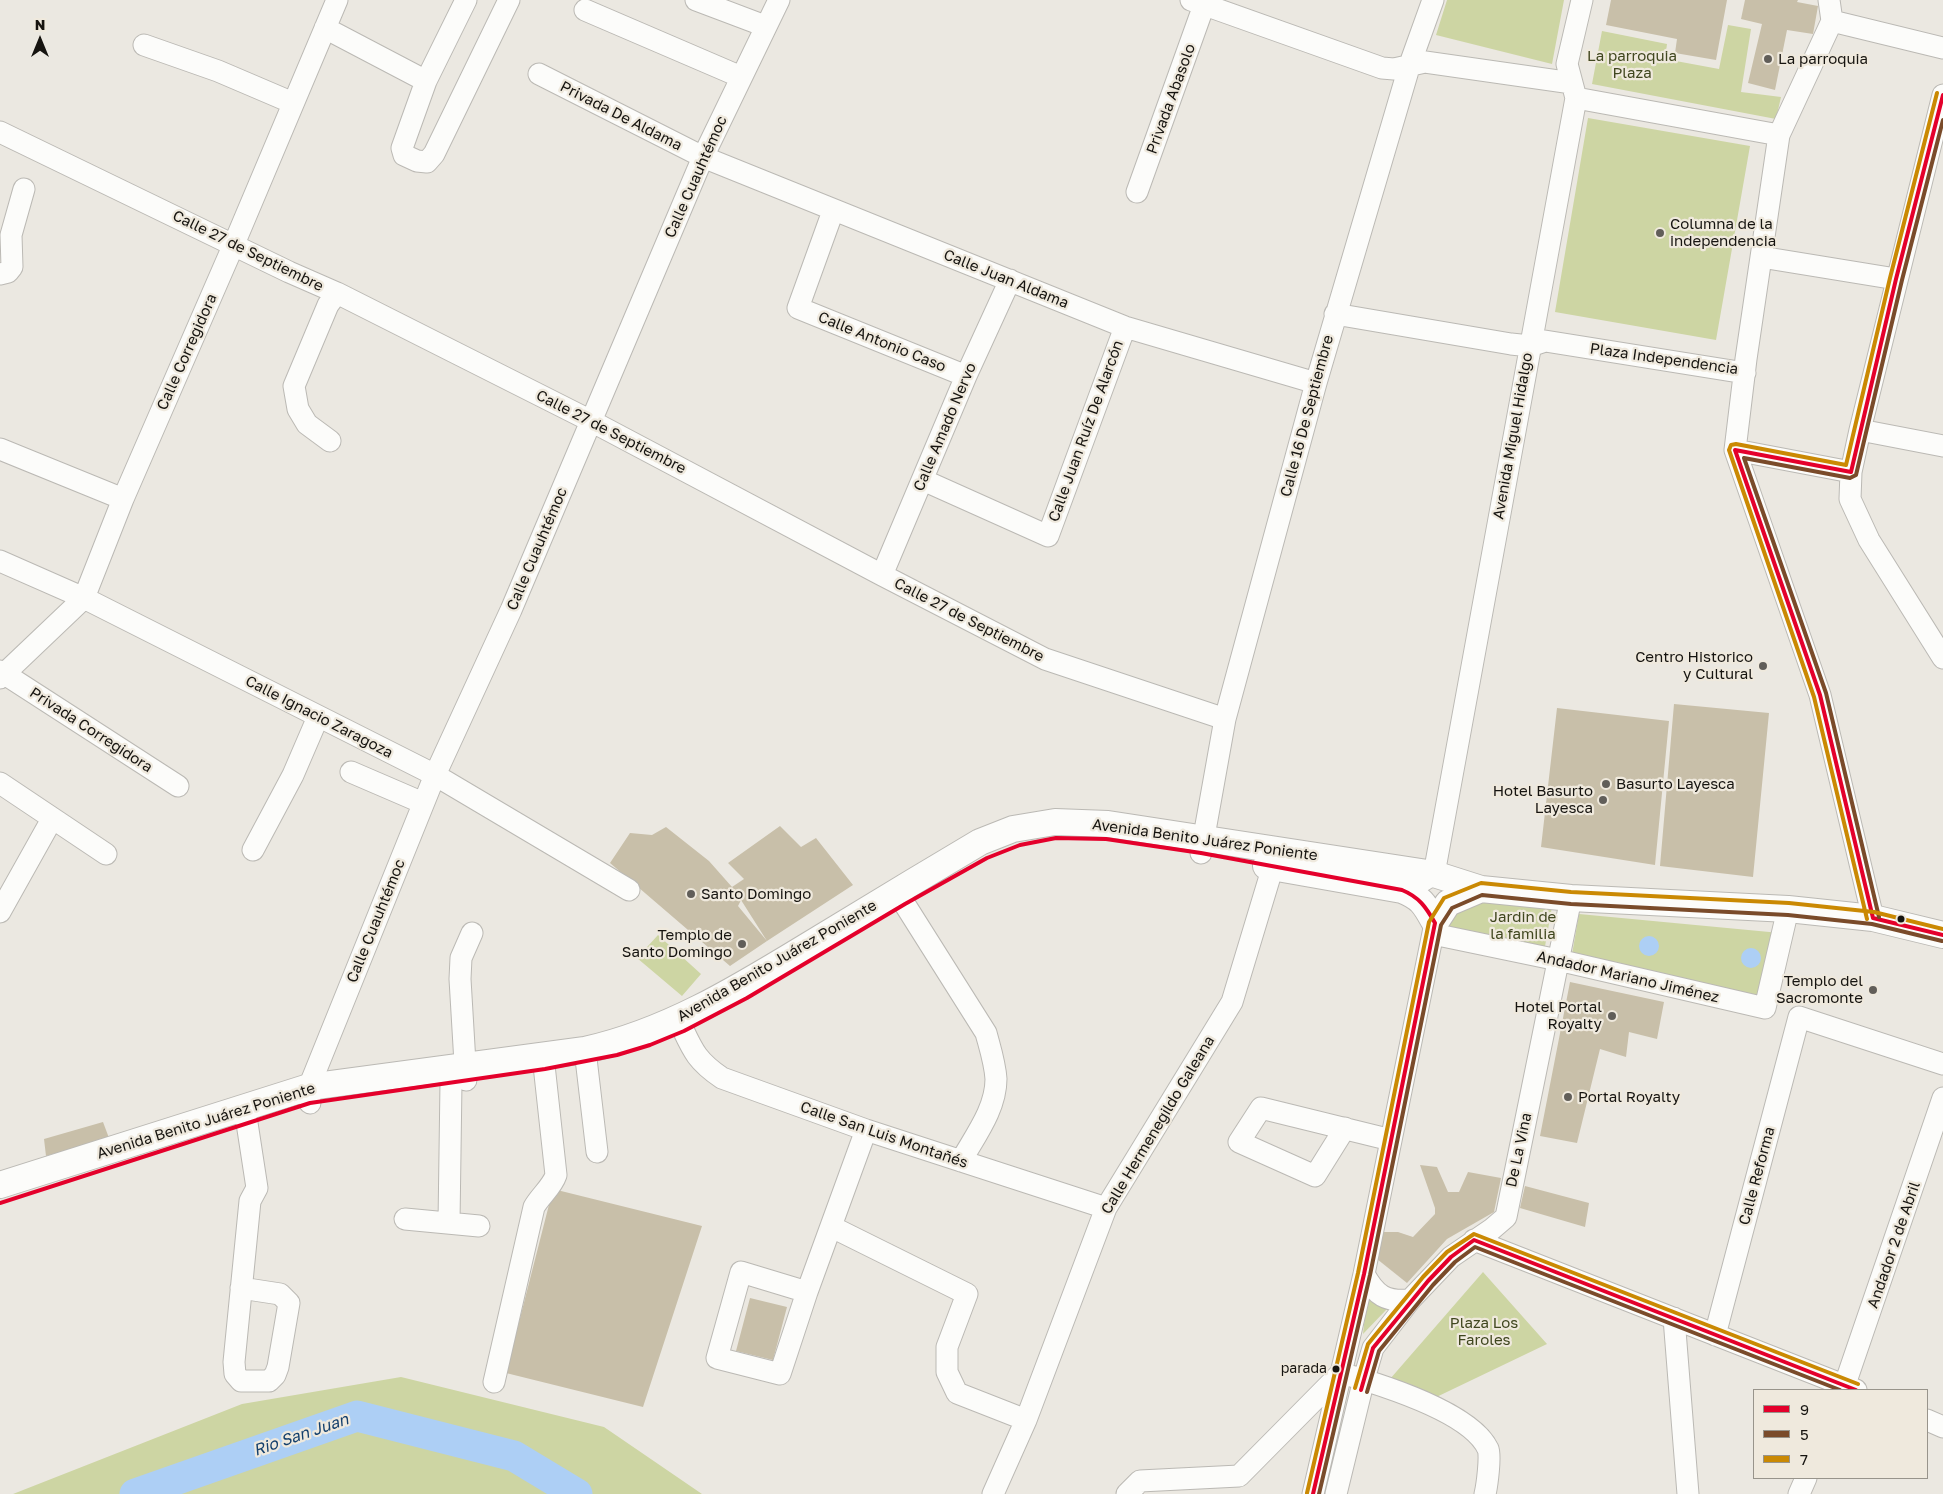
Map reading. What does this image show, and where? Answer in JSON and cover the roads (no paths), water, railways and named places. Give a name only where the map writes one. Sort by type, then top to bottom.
[{"type":"main road","name":"Avenida Benito Juárez Poniente","points":[[0,1185],[309,1095],[586,1055],[636,1036],[681,1025],[737,988],[901,898],[980,842],[1013,829],[1055,822],[1108,824],[1202,845],[1275,858],[1434,874],[1481,889],[1571,898],[1788,909],[1873,918],[1943,935]]},
{"type":"main road","name":"Avenida Benito Juárez Poniente","points":[[1275,858],[1362,884],[1402,890],[1413,894],[1422,901],[1434,928]]},
{"type":"main road","points":[[1434,928],[1448,904],[1481,889]]},
{"type":"main road","name":"Avenida Benito Juárez Poniente","points":[[0,1203],[244,1115]]},
{"type":"street","name":"Calle Corregidora","points":[[2,674],[84,598],[123,498],[234,244],[337,0]]},
{"type":"street","points":[[466,0],[426,81],[402,148],[404,155],[417,161],[427,162],[434,154],[509,0]]},
{"type":"street","points":[[696,0],[765,26]]},
{"type":"street","name":"Calle Cuauhtémoc","points":[[309,1095],[435,775],[511,610],[703,157],[779,0]]},
{"type":"street","name":"Calle 16 De Septiembre","points":[[1202,845],[1225,719],[1316,383],[1410,64],[1433,0]]},
{"type":"street","name":"Avenida Miguel Hidalgo","points":[[1434,874],[1530,346],[1574,90],[1567,64],[1582,0]]},
{"type":"street","points":[[1829,0],[1832,21],[1943,48]]},
{"type":"street","points":[[1198,3],[1382,68],[1394,69],[1425,62],[1450,64],[1779,135]]},
{"type":"street","name":"Privada Abasolo","points":[[1137,192],[1198,3]]},
{"type":"street","points":[[585,10],[741,77]]},
{"type":"street","name":"Plaza Independencia","points":[[1335,314],[1511,344],[1530,346],[1545,342],[1745,373],[1779,135],[1832,21]]},
{"type":"street","points":[[325,28],[426,81]]},
{"type":"street","points":[[144,45],[218,71],[293,103]]},
{"type":"street","name":"Privada De Aldama","points":[[538,74],[703,157]]},
{"type":"street","points":[[1943,99],[1896,279],[1860,430],[1851,472],[1850,499],[1869,540],[1943,658]]},
{"type":"street","name":"Calle 27 de Septiembre","points":[[0,132],[336,293],[591,421],[882,575],[1046,659],[1225,719]]},
{"type":"street","name":"Calle Juan Aldama","points":[[703,157],[833,211],[1125,327],[1316,383]]},
{"type":"street","points":[[0,274],[8,272],[12,267],[11,234],[24,189]]},
{"type":"street","name":"Calle Antonio Caso","points":[[833,211],[798,308],[966,376]]},
{"type":"street","points":[[1761,257],[1896,279]]},
{"type":"street","name":"Calle Amado Nervo","points":[[882,575],[966,376],[1010,280]]},
{"type":"street","points":[[330,441],[307,424],[298,409],[294,386],[328,306],[336,293]]},
{"type":"street","name":"Calle Juan Ruíz De Alarcón","points":[[923,480],[1048,536],[1125,327]]},
{"type":"street","points":[[1745,373],[1735,450],[1820,695],[1873,918]]},
{"type":"street","points":[[1860,430],[1943,446]]},
{"type":"street","points":[[0,448],[123,498]]},
{"type":"street","points":[[1735,450],[1851,472]]},
{"type":"street","name":"Calle Ignacio Zaragoza","points":[[0,561],[84,598],[435,775],[629,890]]},
{"type":"street","name":"Privada Corregidora","points":[[2,674],[178,786]]},
{"type":"street","points":[[254,850],[293,775],[318,717]]},
{"type":"street","points":[[351,772],[423,803]]},
{"type":"street","points":[[0,783],[106,854]]},
{"type":"street","points":[[0,912],[52,819]]},
{"type":"street","name":"Calle Hermenegildo Galeana","points":[[993,1494],[1026,1420],[1106,1208],[1232,1002],[1275,858]]},
{"type":"street","points":[[1362,884],[1411,884],[1422,882],[1434,874]]},
{"type":"street","points":[[901,898],[986,1033],[994,1059],[996,1081],[990,1109],[961,1161]]},
{"type":"street","name":"De La Vina","points":[[1364,1379],[1373,1348],[1410,1300],[1451,1257],[1474,1240],[1492,1230],[1506,1217],[1571,898]]},
{"type":"street","name":"Andador Mariano Jiménez","points":[[1434,928],[1558,960],[1765,1008],[1788,909]]},
{"type":"street","points":[[1313,1494],[1364,1274],[1434,928]]},
{"type":"street","points":[[449,1224],[458,1074],[461,958],[472,933]]},
{"type":"street","name":"Calle Reforma","points":[[1715,1335],[1799,1017],[1943,1064]]},
{"type":"street","name":"Calle San Luis Montañés","points":[[681,1025],[695,1054],[706,1067],[722,1078],[866,1130],[1106,1208]]},
{"type":"street","points":[[586,1055],[597,1152]]},
{"type":"street","points":[[494,1382],[534,1207],[542,1194],[553,1184],[556,1175],[544,1062]]},
{"type":"street","name":"Andador 2 de Abril","points":[[1848,1389],[1943,1098]]},
{"type":"street","points":[[1345,1128],[1315,1176],[1239,1142],[1261,1108],[1345,1128],[1391,1140]]},
{"type":"street","points":[[241,1288],[250,1201],[257,1188],[244,1115]]},
{"type":"street","points":[[807,1292],[741,1272],[716,1358],[780,1374],[807,1292],[866,1130]]},
{"type":"street","points":[[405,1220],[479,1226]]},
{"type":"street","points":[[832,1227],[967,1294],[947,1347],[947,1372],[957,1393],[1026,1420]]},
{"type":"street","points":[[1474,1240],[1674,1318],[1848,1389]]},
{"type":"street","points":[[1364,1274],[1371,1287],[1382,1297],[1396,1301],[1410,1300]]},
{"type":"street","points":[[1674,1318],[1688,1494]]},
{"type":"street","points":[[1341,1373],[1407,1394],[1459,1420],[1478,1434],[1489,1450],[1485,1494]]},
{"type":"street","points":[[1127,1494],[1140,1481],[1239,1476],[1341,1373]]},
{"type":"street","points":[[1336,1494],[1364,1379]]},
{"type":"street","points":[[1928,1420],[1943,1427]]},
{"type":"street","points":[[1799,1494],[1806,1479]]},
{"type":"water","points":[[1649,936],[1656,939],[1659,946],[1656,953],[1649,956],[1642,953],[1639,946],[1642,939]]},
{"type":"water","points":[[1751,948],[1758,951],[1761,958],[1758,965],[1751,968],[1744,965],[1741,958],[1744,951]]},
{"type":"waterway","name":"Rio San Juan","points":[[135,1494],[357,1416],[514,1456],[577,1494]]},
{"type":"place","name":"La parroquia","points":[[1768,59]]},
{"type":"place","name":"Columna de la independencia","points":[[1660,233]]},
{"type":"place","name":"Centro Historico y Cultural","points":[[1763,666]]},
{"type":"place","name":"Basurto Layesca","points":[[1606,784]]},
{"type":"place","name":"Hotel Basurto Layesca","points":[[1603,800]]},
{"type":"place","name":"Santo Domingo","points":[[691,894]]},
{"type":"place","name":"Templo de Santo Domingo","points":[[742,944]]},
{"type":"place","name":"Templo del Sacromonte","points":[[1873,990]]},
{"type":"place","name":"Hotel Portal Royalty","points":[[1612,1016]]},
{"type":"place","name":"Portal Royalty","points":[[1568,1097]]},
{"type":"place","name":"parada","points":[[1336,1369]]},
{"type":"park label","name":"La parroquia Plaza","points":[[1632,64]]},
{"type":"park label","name":"Jardin de la familia","points":[[1523,926]]},
{"type":"park label","name":"Plaza Los Faroles","points":[[1484,1332]]}]
